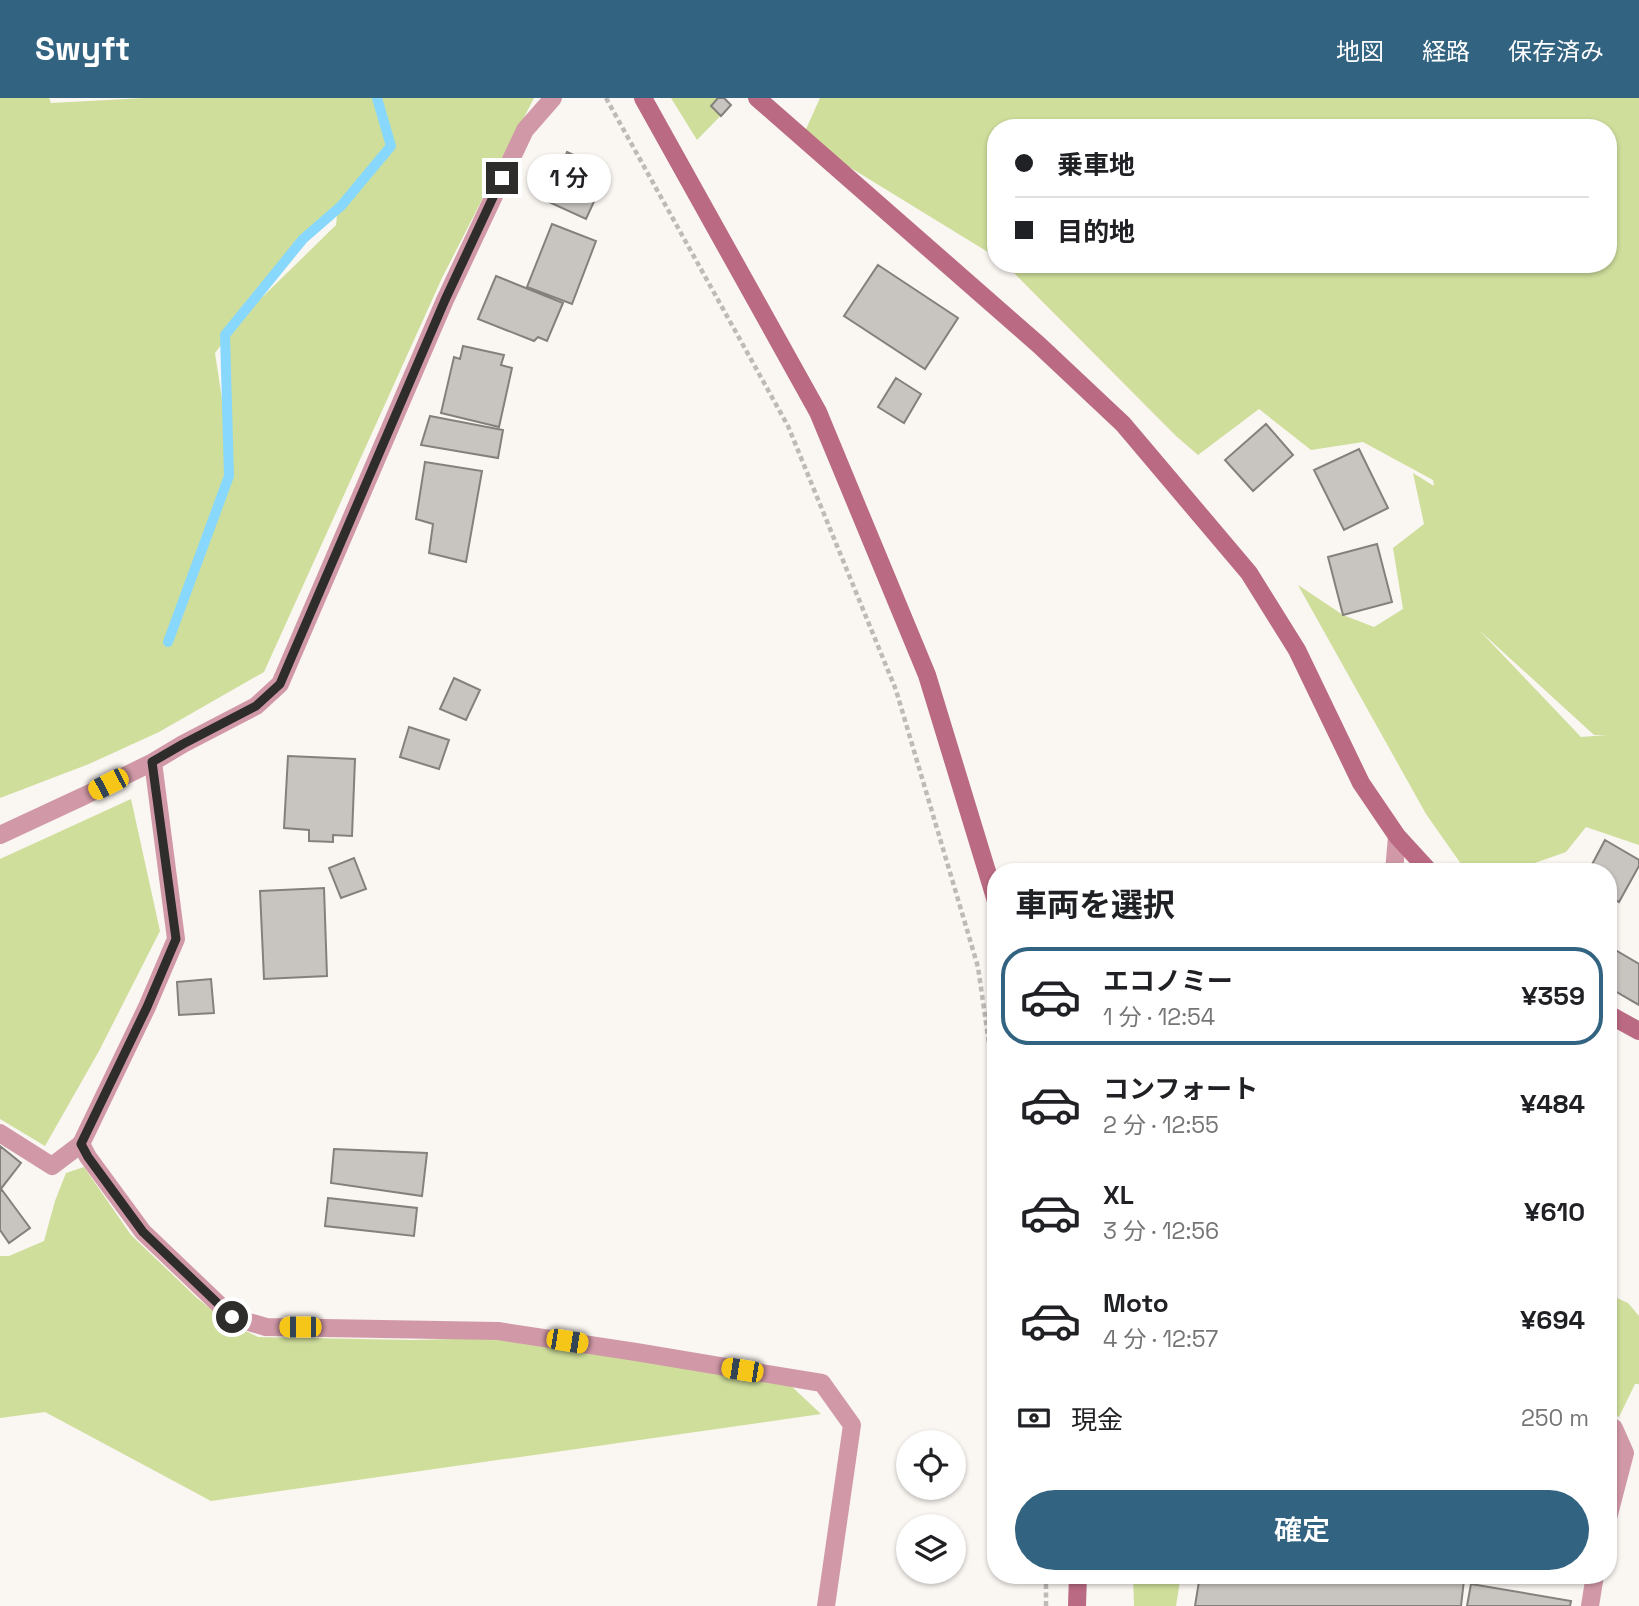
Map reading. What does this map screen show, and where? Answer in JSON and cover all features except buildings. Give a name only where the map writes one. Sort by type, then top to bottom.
[{"type":"street","points":[[0,835],[152,762],[256,706],[280,684],[445,300],[524,130],[553,98]]},
{"type":"street","points":[[643,98],[818,412],[927,675],[987,872]]},
{"type":"street","points":[[757,98],[1039,345],[1123,424],[1249,573],[1297,650],[1361,782],[1397,836],[1422,863]]},
{"type":"street","points":[[0,1133],[52,1166],[81,1144],[147,1007],[176,939],[152,762]]},
{"type":"street","points":[[1395,863],[1397,836]]},
{"type":"street","points":[[1617,1019],[1639,1031]]},
{"type":"street","points":[[81,1144],[143,1232],[232,1317],[266,1327],[498,1331],[822,1383],[852,1425],[826,1606]]},
{"type":"street","points":[[1617,1435],[1625,1453],[1617,1484]]},
{"type":"street","points":[[1077,1606],[1078,1584]]},
{"type":"street","points":[[1590,1606],[1594,1584]]},
{"type":"path","points":[[606,98],[788,426],[896,690],[978,967],[987,1030]]},
{"type":"path","points":[[1046,1584],[1046,1606]]},
{"type":"green space","points":[[0,98],[49,98],[51,103],[145,98],[534,98],[442,278],[264,672],[159,732],[89,764],[0,798]],"holes":[[[338,207],[336,225],[238,321],[264,286]],[[225,340],[228,431],[227,432],[215,353]]]},
{"type":"green space","points":[[671,98],[724,98],[731,105],[697,140]]},
{"type":"green space","points":[[820,98],[1639,98],[1639,845],[1586,827],[1566,852],[1535,863],[1460,863],[1426,814],[1298,585],[1343,615],[1374,627],[1403,609],[1393,548],[1424,524],[1413,473],[1434,486],[1433,480],[1363,442],[1311,450],[1259,409],[1198,455],[1014,273],[1617,273],[1617,119],[987,119],[987,251],[802,138]],"holes":[[[1479,630],[1594,735],[1607,735],[1581,737]]]},
{"type":"green space","points":[[131,799],[160,931],[99,1051],[45,1146],[0,1119],[0,859]]},
{"type":"green space","points":[[84,1167],[131,1235],[197,1298],[227,1322],[258,1337],[412,1340],[494,1338],[790,1385],[821,1414],[211,1501],[45,1412],[0,1418],[0,1256],[9,1256],[44,1241],[66,1173]]},
{"type":"green space","points":[[1617,1298],[1628,1303],[1639,1316],[1639,1384],[1635,1384],[1619,1417]]},
{"type":"green space","points":[[1133,1584],[1180,1584],[1176,1606],[1134,1606]]},
{"type":"waterway","points":[[168,642],[229,476],[225,335],[303,239],[341,206],[391,146],[377,98]]},
{"type":"route","points":[[232,1317],[143,1232],[81,1144],[147,1007],[176,939],[152,762],[256,706],[280,684],[445,300],[502,178]]}]
